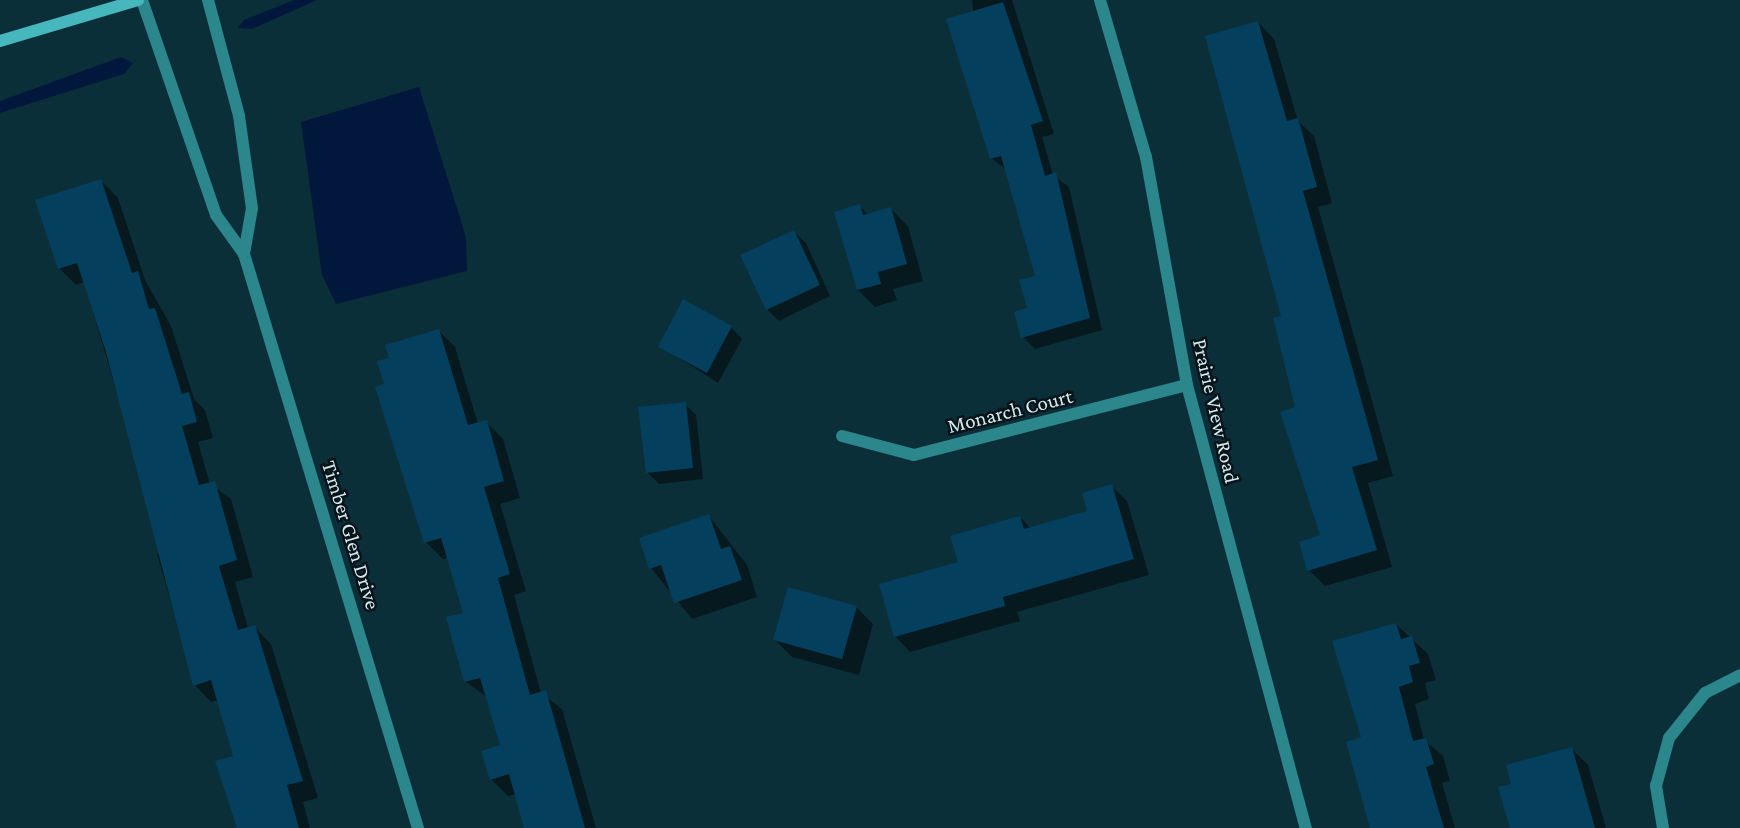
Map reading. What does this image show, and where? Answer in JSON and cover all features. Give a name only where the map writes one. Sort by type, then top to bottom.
[{"type":"main road","points":[[0,41],[138,0]]},
{"type":"street","name":"Timber Glen Drive","points":[[142,0],[212,205],[244,254],[418,828]]},
{"type":"street","name":"Timber Glen Drive","points":[[208,0],[239,116],[252,208],[244,254]]},
{"type":"street","name":"Prairie View Road","points":[[1100,0],[1146,157],[1187,385],[1306,828]]},
{"type":"street","name":"Monarch Court","points":[[842,436],[914,455],[1187,385]]},
{"type":"street","points":[[1663,828],[1656,786],[1669,738],[1705,693],[1740,675]]},
{"type":"water","points":[[294,0],[317,0],[252,29],[238,28],[244,20]]},
{"type":"water","points":[[121,57],[133,63],[124,74],[0,113],[0,101]]},
{"type":"water","points":[[419,87],[466,237],[467,271],[336,304],[322,275],[301,122]]},
{"type":"building","points":[[1003,2],[1043,121],[1031,125],[1045,176],[1056,172],[1090,318],[1021,338],[1014,312],[1027,308],[1019,280],[1035,276],[1001,156],[990,159],[946,19]]},
{"type":"building","points":[[1258,21],[1287,121],[1298,118],[1317,187],[1303,191],[1378,460],[1352,467],[1377,550],[1307,571],[1299,542],[1320,535],[1280,412],[1295,407],[1273,318],[1281,316],[1205,36]]},
{"type":"building","points":[[101,179],[132,273],[138,271],[149,309],[155,308],[182,394],[189,392],[197,422],[182,426],[199,485],[215,481],[237,560],[219,566],[238,630],[255,625],[303,781],[287,785],[299,828],[237,828],[215,761],[233,756],[211,680],[193,686],[106,352],[77,263],[58,269],[35,200]]},
{"type":"building","points":[[860,204],[863,215],[891,207],[907,264],[878,272],[881,284],[857,290],[834,212]]},
{"type":"building","points":[[794,230],[820,285],[766,310],[740,255]]},
{"type":"building","points":[[683,299],[732,326],[707,373],[658,347]]},
{"type":"building","points":[[439,329],[468,425],[487,420],[504,481],[484,487],[510,574],[498,578],[530,695],[546,690],[585,828],[524,828],[509,774],[490,780],[481,751],[500,745],[480,678],[464,682],[446,617],[463,613],[441,538],[424,543],[375,387],[384,384],[377,361],[389,358],[385,345]]},
{"type":"building","points":[[686,402],[693,468],[646,473],[638,407]]},
{"type":"building","points":[[1112,484],[1134,559],[1003,597],[1005,606],[894,637],[879,584],[958,562],[950,536],[1020,516],[1024,529],[1087,511],[1082,493]]},
{"type":"building","points":[[709,514],[721,549],[730,546],[742,580],[674,603],[661,565],[649,569],[639,538]]},
{"type":"building","points":[[788,587],[857,606],[842,659],[773,640]]},
{"type":"building","points":[[1396,623],[1401,639],[1412,636],[1420,663],[1409,666],[1413,682],[1399,687],[1413,741],[1426,738],[1434,764],[1426,767],[1444,828],[1370,828],[1346,742],[1361,737],[1332,641]]},
{"type":"building","points":[[1572,747],[1595,828],[1510,828],[1498,787],[1511,784],[1506,765]]}]
